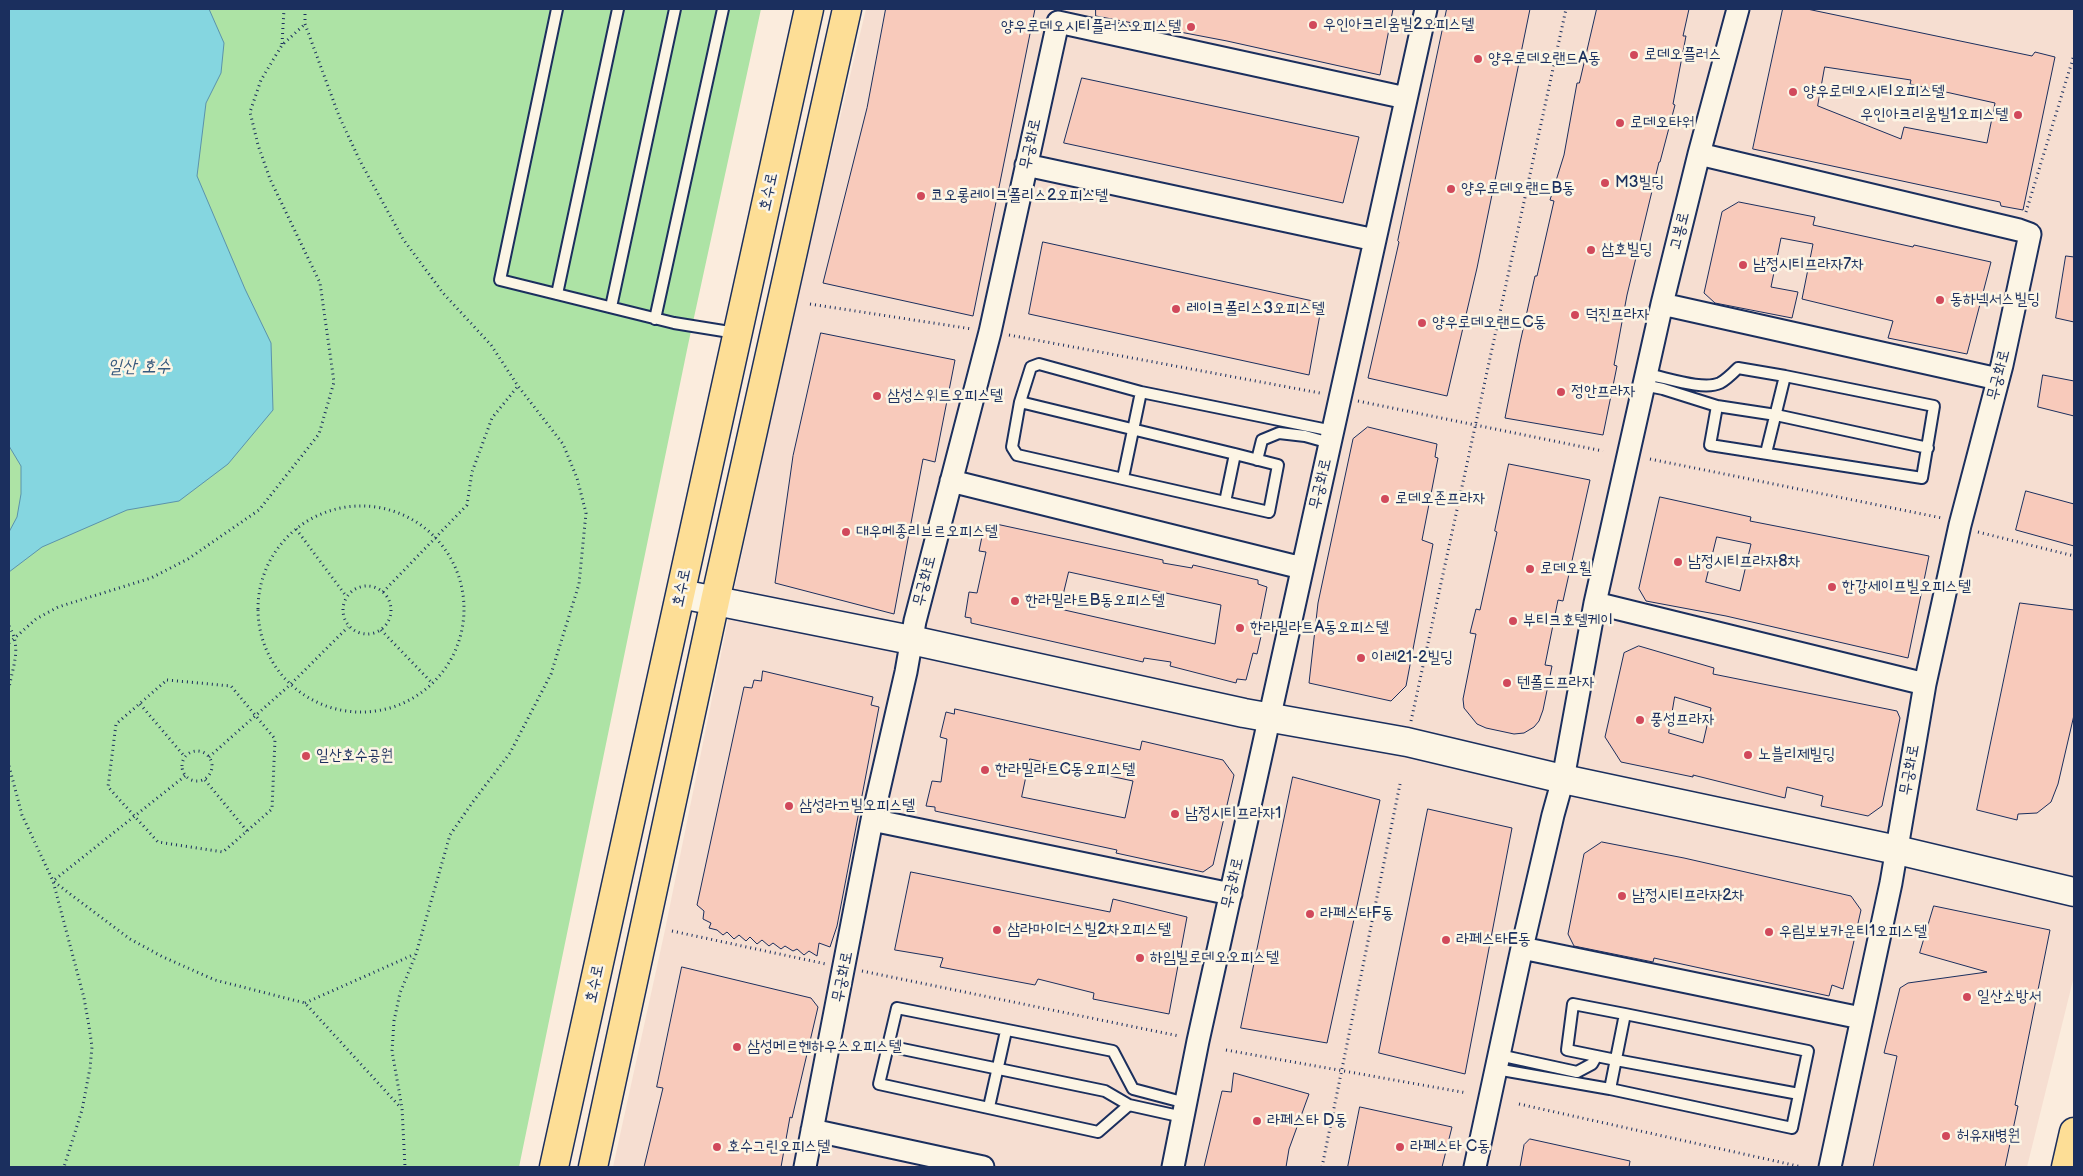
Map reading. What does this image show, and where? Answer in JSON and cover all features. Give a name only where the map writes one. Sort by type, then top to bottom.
[{"type":"main road","name":"호수로","points":[[554,1167],[809,9]]},
{"type":"main road","points":[[594,1167],[715,601],[847,9]]},
{"type":"main road","points":[[681,594],[911,640],[1244,713],[1407,742],[1563,779],[1897,850],[2074,892]]},
{"type":"main road","points":[[2066,1167],[2074,1132]]},
{"type":"street","points":[[1339,397],[1426,9]]},
{"type":"street","name":"고봉로","points":[[1595,603],[1662,304],[1699,154],[1738,9]]},
{"type":"street","name":"무궁화로","points":[[805,1167],[872,820],[906,672],[911,640],[990,332],[1058,22],[1406,98]]},
{"type":"street","name":"무궁화로","points":[[1699,154],[2030,234],[1998,379],[1960,525],[1925,684],[1897,850],[1830,1167]]},
{"type":"street","points":[[1026,165],[1375,240]]},
{"type":"street","points":[[1662,304],[1998,379]]},
{"type":"street","name":"무궁화로","points":[[1173,1167],[1269,716],[1332,437],[1339,397]]},
{"type":"street","points":[[951,481],[1302,568]]},
{"type":"street","points":[[1475,1167],[1522,948],[1563,779],[1595,603],[1925,684]]},
{"type":"street","points":[[872,820],[1231,894]]},
{"type":"street","points":[[1522,948],[1861,1018]]},
{"type":"street","points":[[812,1130],[983,1167]]},
{"type":"lane","points":[[557,9],[500,280],[655,319],[692,327],[738,333]]},
{"type":"lane","points":[[557,294],[618,9]]},
{"type":"lane","points":[[611,307],[675,9]]},
{"type":"lane","points":[[655,319],[723,9]]},
{"type":"lane","points":[[1020,402],[1278,465],[1269,512],[1017,455],[1012,447],[1020,402],[1031,367],[1039,364],[1141,392],[1332,437]]},
{"type":"lane","points":[[1645,380],[1665,377],[1698,386],[1719,384],[1738,368],[1934,406],[1922,478],[1710,444],[1717,406]]},
{"type":"lane","points":[[1766,453],[1785,376]]},
{"type":"lane","points":[[1645,380],[1663,389],[1717,406],[1776,415],[1928,448]]},
{"type":"lane","points":[[1124,478],[1141,392]]},
{"type":"lane","points":[[1257,460],[1262,440],[1279,433],[1332,437]]},
{"type":"lane","points":[[1225,502],[1235,454]]},
{"type":"lane","points":[[1498,1062],[1610,1089],[1792,1128],[1808,1051],[1573,1004],[1567,1050],[1799,1094]]},
{"type":"lane","points":[[1129,1105],[1098,1132],[879,1084],[897,1008],[1113,1051],[1133,1089],[1184,1110]]},
{"type":"lane","points":[[1610,1089],[1625,1014]]},
{"type":"lane","points":[[989,1107],[1006,1031]]},
{"type":"lane","points":[[888,1046],[1105,1091],[1129,1105],[1184,1110]]},
{"type":"lane","points":[[1498,1062],[1577,1072],[1592,1064],[1596,1057]]},
{"type":"path","points":[[282,45],[284,9]]},
{"type":"path","points":[[305,9],[305,24],[339,116],[360,161],[403,239],[443,292],[491,345],[518,386],[563,444],[577,478],[586,513],[584,549],[579,584],[551,674],[510,753],[472,803],[450,836],[416,954],[400,993],[394,1021],[392,1050],[402,1108],[405,1167]]},
{"type":"path","points":[[1411,721],[1566,9]]},
{"type":"path","points":[[9,643],[36,619],[58,607],[151,578],[188,559],[259,510],[318,434],[334,382],[320,283],[270,179],[258,145],[250,112],[261,80],[282,45],[305,24]]},
{"type":"path","points":[[2025,218],[2074,55]]},
{"type":"path","points":[[810,304],[977,330]]},
{"type":"path","points":[[1007,335],[1339,397],[1602,451]]},
{"type":"path","points":[[383,592],[467,505],[472,472],[492,418],[518,386]]},
{"type":"path","points":[[1650,459],[1947,519]]},
{"type":"path","points":[[358,506],[396,512],[414,521],[435,538],[451,559],[459,576],[464,614],[462,634],[456,652],[434,684],[420,695],[405,703],[371,712],[336,709],[320,704],[304,695],[291,684],[277,668],[266,647],[261,633],[258,603],[264,574],[270,561],[278,548],[296,529],[320,515],[358,506]]},
{"type":"path","points":[[296,529],[346,596]]},
{"type":"path","points":[[1977,532],[2074,556]]},
{"type":"path","points":[[368,586],[383,592],[391,605],[391,612],[390,619],[381,630],[374,634],[360,634],[348,626],[342,612],[346,596],[352,590],[368,586]]},
{"type":"path","points":[[9,626],[15,637],[16,663],[9,688]]},
{"type":"path","points":[[209,757],[291,684],[348,626]]},
{"type":"path","points":[[381,630],[434,684]]},
{"type":"path","points":[[166,680],[231,686],[256,716],[275,739],[272,809],[223,852],[158,842],[134,818],[108,787],[116,724],[166,680]]},
{"type":"path","points":[[140,704],[185,757]]},
{"type":"path","points":[[197,751],[209,757],[212,769],[205,780],[194,782],[185,776],[182,766],[185,757],[197,751]]},
{"type":"path","points":[[9,766],[22,815],[53,881],[84,998],[92,1047],[82,1110],[64,1167]]},
{"type":"path","points":[[53,881],[185,776]]},
{"type":"path","points":[[205,780],[247,831]]},
{"type":"path","points":[[1322,1167],[1400,784]]},
{"type":"path","points":[[53,881],[130,939],[163,957],[215,980],[305,1003],[402,1108]]},
{"type":"path","points":[[672,931],[832,965]]},
{"type":"path","points":[[305,1003],[416,954]]},
{"type":"path","points":[[858,970],[1180,1036]]},
{"type":"path","points":[[1226,1050],[1467,1093]]},
{"type":"path","points":[[1519,1104],[1802,1167]]},
{"type":"shaded area","points":[[866,9],[2074,9],[2074,976],[2027,1167],[613,1167],[665,930],[731,605],[796,302]]},
{"type":"green space","name":"일산호수공원","points":[[9,9],[761,9],[688,345],[519,1167],[9,1167]]},
{"type":"water","name":"일산 호수","points":[[9,9],[209,9],[224,43],[221,73],[206,103],[197,176],[245,289],[271,343],[273,410],[228,464],[179,501],[127,510],[42,547],[9,572],[9,532],[17,517],[21,494],[21,466],[9,446]]},
{"type":"building","name":"코오롱레이크폴리스2오피스텔","points":[[886,9],[1035,9],[973,316],[823,283],[867,108]]},
{"type":"building","name":"우인아크리움빌2오피스텔","points":[[1096,9],[1393,9],[1380,75],[1227,41],[1096,16]]},
{"type":"building","points":[[1447,9],[1530,9],[1477,268],[1447,396],[1368,378],[1399,242]]},
{"type":"building","points":[[1597,9],[1689,9],[1683,36],[1686,36],[1673,104],[1675,105],[1659,162],[1627,295],[1614,365],[1617,366],[1603,435],[1505,418],[1535,276],[1537,276],[1554,201],[1550,200],[1564,155],[1577,83],[1579,83]]},
{"type":"building","points":[[1783,9],[1807,9],[2032,56],[2035,52],[2055,57],[2023,210],[2001,206],[2000,202],[1753,149]],"holes":[[[1825,67],[1911,80],[1910,84],[1995,103],[1987,143],[1904,127],[1901,139],[1818,106]]]},
{"type":"building","points":[[1082,78],[1359,137],[1343,203],[1064,143]]},
{"type":"building","points":[[1739,202],[1815,217],[1813,225],[1991,262],[1967,354],[1888,338],[1893,321],[1802,299],[1813,244],[1781,238],[1771,287],[1798,292],[1792,318],[1715,303],[1704,293],[1722,212]]},
{"type":"building","name":"레이크폴리스3오피스텔","points":[[1043,242],[1322,303],[1309,375],[1029,314]]},
{"type":"building","points":[[2066,256],[2074,257],[2074,322],[2056,318]]},
{"type":"building","points":[[821,333],[955,360],[935,462],[923,459],[894,614],[775,583],[793,456]]},
{"type":"building","points":[[2043,375],[2074,381],[2074,416],[2038,407]]},
{"type":"building","name":"로데오존프라자","points":[[1368,427],[1437,444],[1435,457],[1438,458],[1422,540],[1433,544],[1406,686],[1391,701],[1309,683],[1318,603],[1353,439]]},
{"type":"building","points":[[1509,464],[1590,480],[1563,601],[1558,600],[1545,665],[1552,666],[1543,710],[1539,721],[1534,727],[1524,733],[1514,734],[1486,728],[1477,724],[1464,708],[1463,699],[1476,634],[1470,633],[1476,609],[1480,610]]},
{"type":"building","points":[[2026,491],[2074,504],[2074,546],[2016,530]]},
{"type":"building","name":"한강세이프빌오피스텔","points":[[1660,497],[1751,517],[1750,521],[1929,556],[1908,658],[1726,616],[1646,601],[1639,589]],"holes":[[[1717,537],[1751,544],[1740,591],[1706,582]]]},
{"type":"building","name":"한라밀라트B동오피스텔","points":[[996,524],[1163,560],[1163,563],[1192,568],[1193,565],[1258,580],[1258,584],[1267,587],[1260,622],[1264,623],[1257,654],[1253,653],[1246,680],[1237,679],[1236,683],[1170,666],[1171,662],[1144,658],[1143,662],[971,623],[971,618],[965,617],[969,592],[977,593],[986,552],[979,551],[984,527],[995,529]],"holes":[[[1069,572],[1221,605],[1215,644],[1060,609]]]},
{"type":"building","points":[[2020,603],[2074,610],[2074,715],[2058,784],[2051,802],[2037,813],[2018,814],[2017,820],[1977,810]]},
{"type":"building","points":[[1639,646],[1714,668],[1713,674],[1897,711],[1900,718],[1882,806],[1868,816],[1821,806],[1823,796],[1787,787],[1785,798],[1693,775],[1693,777],[1621,762],[1605,737],[1624,653]],"holes":[[[1675,697],[1711,708],[1703,743],[1669,733]]]},
{"type":"building","name":"삼성라끄빌오피스텔","points":[[763,671],[873,697],[871,705],[879,707],[837,926],[830,947],[819,943],[817,956],[809,951],[804,955],[797,949],[793,951],[785,946],[781,949],[773,943],[769,946],[762,940],[757,944],[750,937],[746,941],[739,935],[734,939],[727,932],[723,935],[717,930],[709,928],[711,923],[703,919],[704,911],[697,905],[744,687],[752,688],[754,680],[761,681]]},
{"type":"building","points":[[955,709],[1140,750],[1142,741],[1223,760],[1234,775],[1213,865],[1203,872],[1116,853],[1117,850],[935,811],[935,807],[926,806],[932,781],[941,782],[947,739],[940,737],[946,712],[954,714]],"holes":[[[1030,759],[1133,781],[1125,818],[1022,797]]]},
{"type":"building","name":"라페스타F동","points":[[1293,777],[1380,800],[1327,1043],[1241,1028]]},
{"type":"building","name":"라페스타E동","points":[[1428,809],[1512,828],[1465,1074],[1379,1053]]},
{"type":"building","points":[[1602,842],[1684,858],[1851,896],[1861,910],[1843,989],[1832,985],[1829,996],[1654,958],[1653,962],[1574,946],[1568,934],[1584,854]]},
{"type":"building","name":"삼라마이더스빌2차오피스텔","points":[[911,872],[1110,912],[1113,899],[1187,917],[1169,1014],[1093,999],[1094,993],[1038,979],[1035,985],[940,967],[943,958],[895,950]]},
{"type":"building","points":[[1934,906],[2050,930],[2015,1105],[2018,1106],[2005,1167],[1873,1167],[1897,1056],[1884,1053],[1900,988],[1908,983],[1987,972],[1920,953]]},
{"type":"building","name":"삼성메르헨하우스오피스텔","points":[[682,967],[811,998],[818,1007],[792,1118],[790,1117],[781,1167],[644,1167],[663,1088],[657,1087]]},
{"type":"building","name":"라페스타 D동","points":[[1234,1073],[1309,1094],[1289,1149],[1286,1167],[1204,1167],[1222,1091],[1231,1092]]},
{"type":"building","name":"라페스타 C동","points":[[1360,1107],[1452,1127],[1442,1167],[1348,1167]]},
{"type":"building","points":[[1530,1139],[1630,1161],[1629,1167],[1520,1167],[1524,1145]]},
{"type":"place","name":"우인아크리움빌2오피스텔","points":[[1313,25]]},
{"type":"place","name":"양우로데오시티플러스오피스텔","points":[[1191,27]]},
{"type":"place","name":"로데오플러스","points":[[1634,55]]},
{"type":"place","name":"양우로데오랜드A동","points":[[1478,59]]},
{"type":"place","name":"양우로데오시티오피스텔","points":[[1793,92]]},
{"type":"place","name":"우인아크리움빌1오피스텔","points":[[2018,115]]},
{"type":"place","name":"로데오타워","points":[[1620,123]]},
{"type":"place","name":"M3빌딩","points":[[1605,183]]},
{"type":"place","name":"양우로데오랜드B동","points":[[1451,189]]},
{"type":"place","name":"코오롱레이크폴리스2오피스텔","points":[[921,196]]},
{"type":"place","name":"삼호빌딩","points":[[1591,250]]},
{"type":"place","name":"남정시티프라자7차","points":[[1743,265]]},
{"type":"place","name":"동하넥서스빌딩","points":[[1940,300]]},
{"type":"place","name":"레이크폴리스3오피스텔","points":[[1176,309]]},
{"type":"place","name":"덕진프라자","points":[[1575,315]]},
{"type":"place","name":"양우로데오랜드C동","points":[[1422,323]]},
{"type":"place","name":"정안프라자","points":[[1561,392]]},
{"type":"place","name":"삼성스위트오피스텔","points":[[877,396]]},
{"type":"place","name":"로데오존프라자","points":[[1385,499]]},
{"type":"place","name":"대우메종리브르오피스텔","points":[[846,532]]},
{"type":"place","name":"남정시티프라자8차","points":[[1678,562]]},
{"type":"place","name":"로데오휠","points":[[1530,569]]},
{"type":"place","name":"한강세이프빌오피스텔","points":[[1832,587]]},
{"type":"place","name":"한라밀라트B동오피스텔","points":[[1015,601]]},
{"type":"place","name":"부티크호텔케이","points":[[1513,621]]},
{"type":"place","name":"한라밀라트A동오피스텔","points":[[1240,628]]},
{"type":"place","name":"이레21-2빌딩","points":[[1361,658]]},
{"type":"place","name":"텐폴드프라자","points":[[1507,683]]},
{"type":"place","name":"풍성프라자","points":[[1640,720]]},
{"type":"place","name":"노블리제빌딩","points":[[1748,755]]},
{"type":"place","name":"일산호수공원","points":[[306,756]]},
{"type":"place","name":"한라밀라트C동오피스텔","points":[[985,770]]},
{"type":"place","name":"삼성라끄빌오피스텔","points":[[789,806]]},
{"type":"place","name":"남정시티프라자1","points":[[1175,814]]},
{"type":"place","name":"남정시티프라자2차","points":[[1622,896]]},
{"type":"place","name":"라페스타F동","points":[[1310,914]]},
{"type":"place","name":"삼라마이더스빌2차오피스텔","points":[[997,930]]},
{"type":"place","name":"우림보보카운티1오피스텔","points":[[1769,932]]},
{"type":"place","name":"라페스타E동","points":[[1446,940]]},
{"type":"place","name":"하임빌로데오오피스텔","points":[[1140,958]]},
{"type":"place","name":"일산소방서","points":[[1967,997]]},
{"type":"place","name":"삼성메르헨하우스오피스텔","points":[[737,1047]]},
{"type":"place","name":"라페스타 D동","points":[[1257,1121]]},
{"type":"place","name":"허유재병원","points":[[1946,1136]]},
{"type":"place","name":"호수그린오피스텔","points":[[717,1147]]},
{"type":"place","name":"라페스타 C동","points":[[1400,1147]]}]
